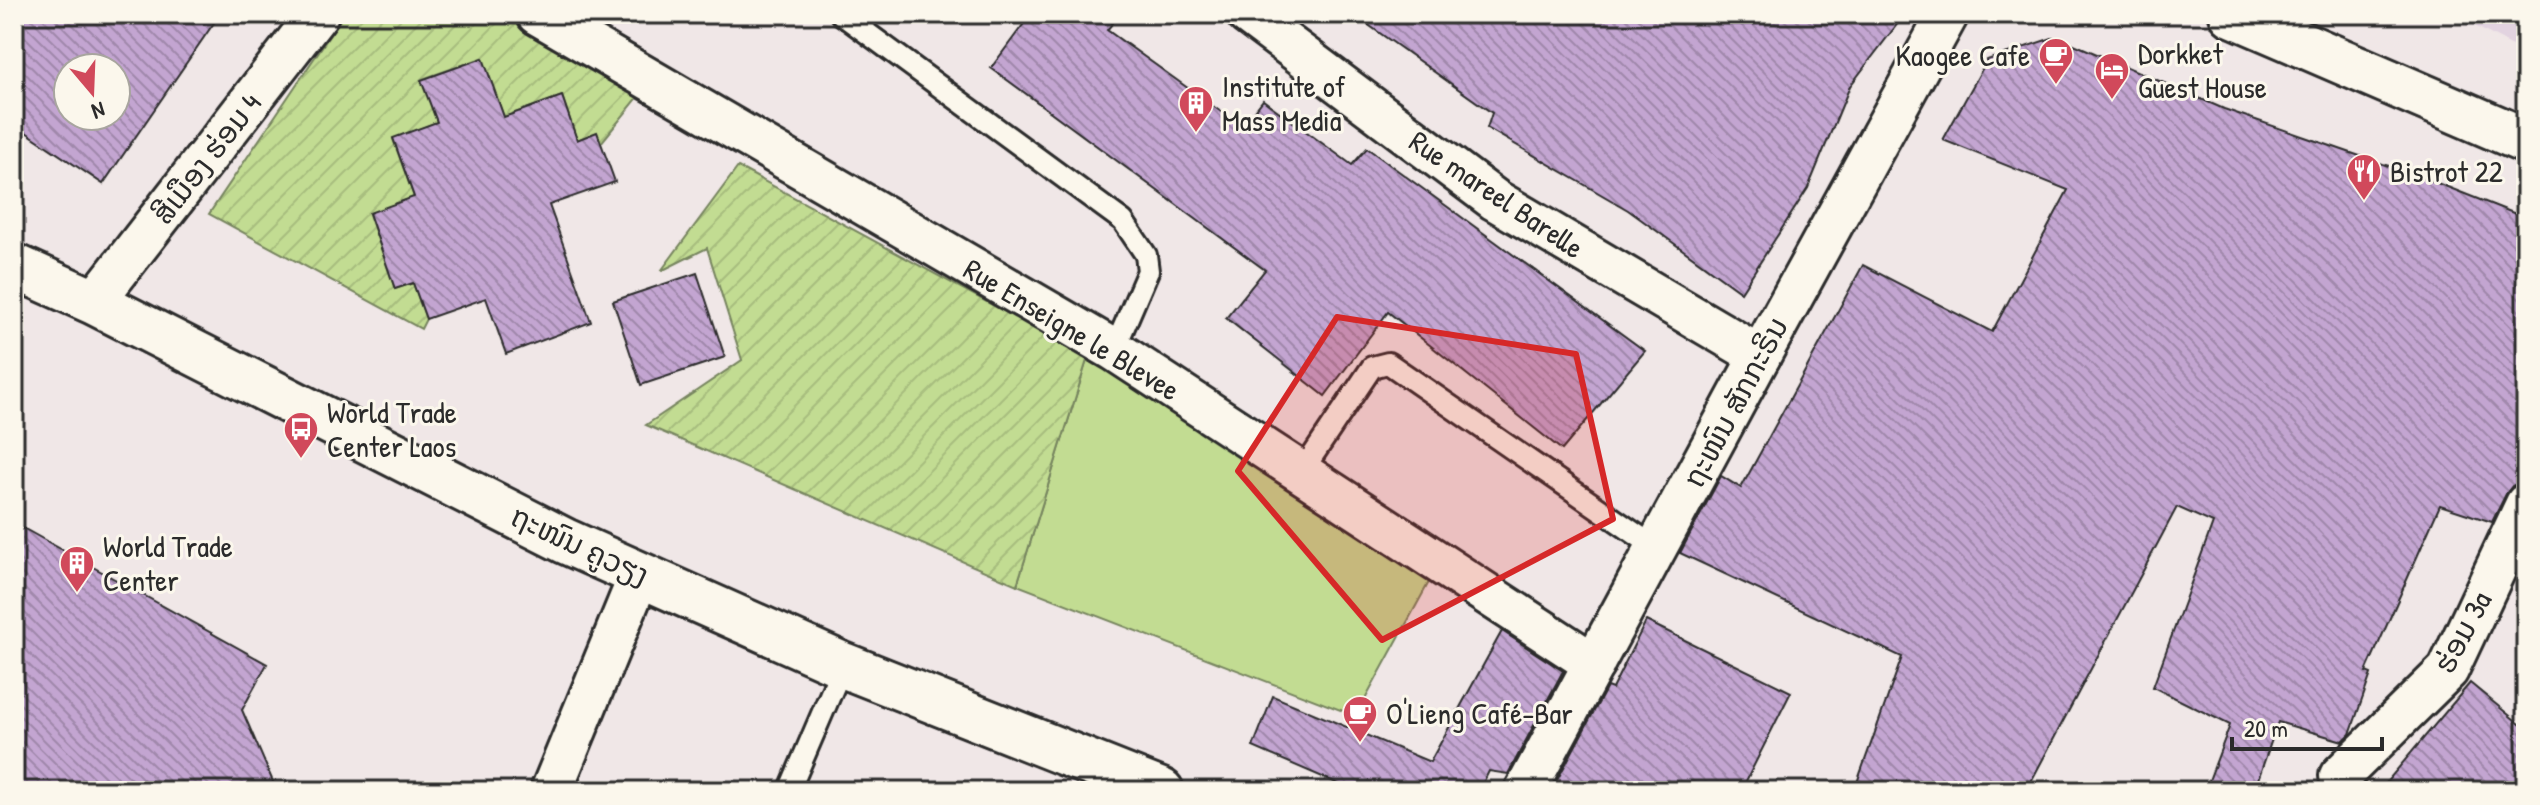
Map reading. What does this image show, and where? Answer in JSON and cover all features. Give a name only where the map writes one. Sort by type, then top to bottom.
[{"type":"street","name":"ສີເມືອງ ຮ່ອມ 4","points":[[94,302],[318,14]]},
{"type":"street","name":"Rue Enseigne le Blevee","points":[[537,14],[1114,350],[1594,664]]},
{"type":"street","name":"Rue mareel Barelle","points":[[1247,14],[1495,200],[1760,356]]},
{"type":"street","name":"ຖະໜົນ ສັກກະຣິນ","points":[[1525,791],[1948,14]]},
{"type":"street","points":[[2232,14],[2526,141]]},
{"type":"street","name":"ຖະໜົນ ຄູວຽງ","points":[[14,266],[94,302],[565,541],[843,665],[1161,791]]},
{"type":"street","name":"ຮ່ອມ 3a","points":[[2340,776],[2448,670],[2526,504]]},
{"type":"street","points":[[551,791],[640,574]]},
{"type":"lane","points":[[841,14],[1123,221],[1146,255],[1148,271],[1114,350]]},
{"type":"lane","points":[[1301,473],[1372,367],[1388,363],[1656,548]]},
{"type":"lane","points":[[789,791],[843,665]]},
{"type":"highlighted area","points":[[1337,317],[1576,354],[1613,519],[1382,640],[1238,471]]},
{"type":"shaded area","points":[[2452,14],[2526,14],[2526,53]]},
{"type":"green space","points":[[344,14],[503,14],[644,90],[601,143],[597,132],[577,140],[562,96],[504,117],[482,58],[422,79],[437,122],[393,139],[414,197],[369,214],[395,289],[413,283],[426,319],[421,329],[209,214]]},
{"type":"green space","points":[[738,167],[1088,357],[1017,585],[646,425],[742,360],[707,248],[661,271]]},
{"type":"green space","points":[[1088,357],[1435,571],[1356,716],[1017,585]]},
{"type":"building","points":[[14,14],[220,14],[103,184],[14,124]]},
{"type":"building","points":[[1031,14],[1120,14],[1107,30],[1242,127],[1263,100],[1352,165],[1367,148],[1645,351],[1562,450],[1388,312],[1325,396],[1226,318],[1265,270],[991,68]]},
{"type":"building","points":[[1353,14],[1905,14],[1850,86],[1808,188],[1741,292],[1628,210],[1487,128],[1492,113]]},
{"type":"building","points":[[2052,38],[2067,41],[2224,109],[2432,181],[2526,218],[2526,470],[2519,483],[2506,494],[2492,522],[2440,505],[2366,672],[2371,674],[2350,734],[2343,741],[2278,722],[2254,791],[2205,791],[2230,725],[2153,687],[2213,523],[2177,507],[2026,791],[1854,791],[1902,657],[1680,553],[1721,476],[1741,488],[1863,265],[1992,332],[2068,190],[1943,140],[1987,60]]},
{"type":"building","points":[[483,58],[504,117],[562,96],[577,140],[597,132],[615,182],[549,205],[591,322],[506,354],[486,298],[426,319],[413,283],[395,289],[369,213],[414,197],[393,138],[437,122],[421,80]]},
{"type":"building","points":[[697,273],[725,357],[641,385],[613,301]]},
{"type":"building","name":"World Trade Center","points":[[14,523],[267,664],[242,710],[277,791],[14,791]]},
{"type":"building","points":[[1646,621],[1791,692],[1741,791],[1590,791],[1555,784],[1607,687],[1612,689]]},
{"type":"building","points":[[1502,631],[1563,671],[1508,774],[1489,771],[1482,785],[1497,791],[1355,791],[1253,747],[1273,696],[1430,762]]},
{"type":"building","points":[[2470,683],[2526,729],[2526,791],[2379,791]]},
{"type":"place","name":"Kaogee Cafe","points":[[2056,86]]},
{"type":"place","name":"Dorkket Guest House","points":[[2112,101]]},
{"type":"place","name":"Institute of Mass Media","points":[[1196,134]]},
{"type":"place","name":"Bistrot 22","points":[[2364,202]]},
{"type":"place","name":"World Trade Center Laos","points":[[301,460]]},
{"type":"place","name":"World Trade Center","points":[[77,594]]},
{"type":"place","name":"O'Lieng Café-Bar","points":[[1360,744]]}]
